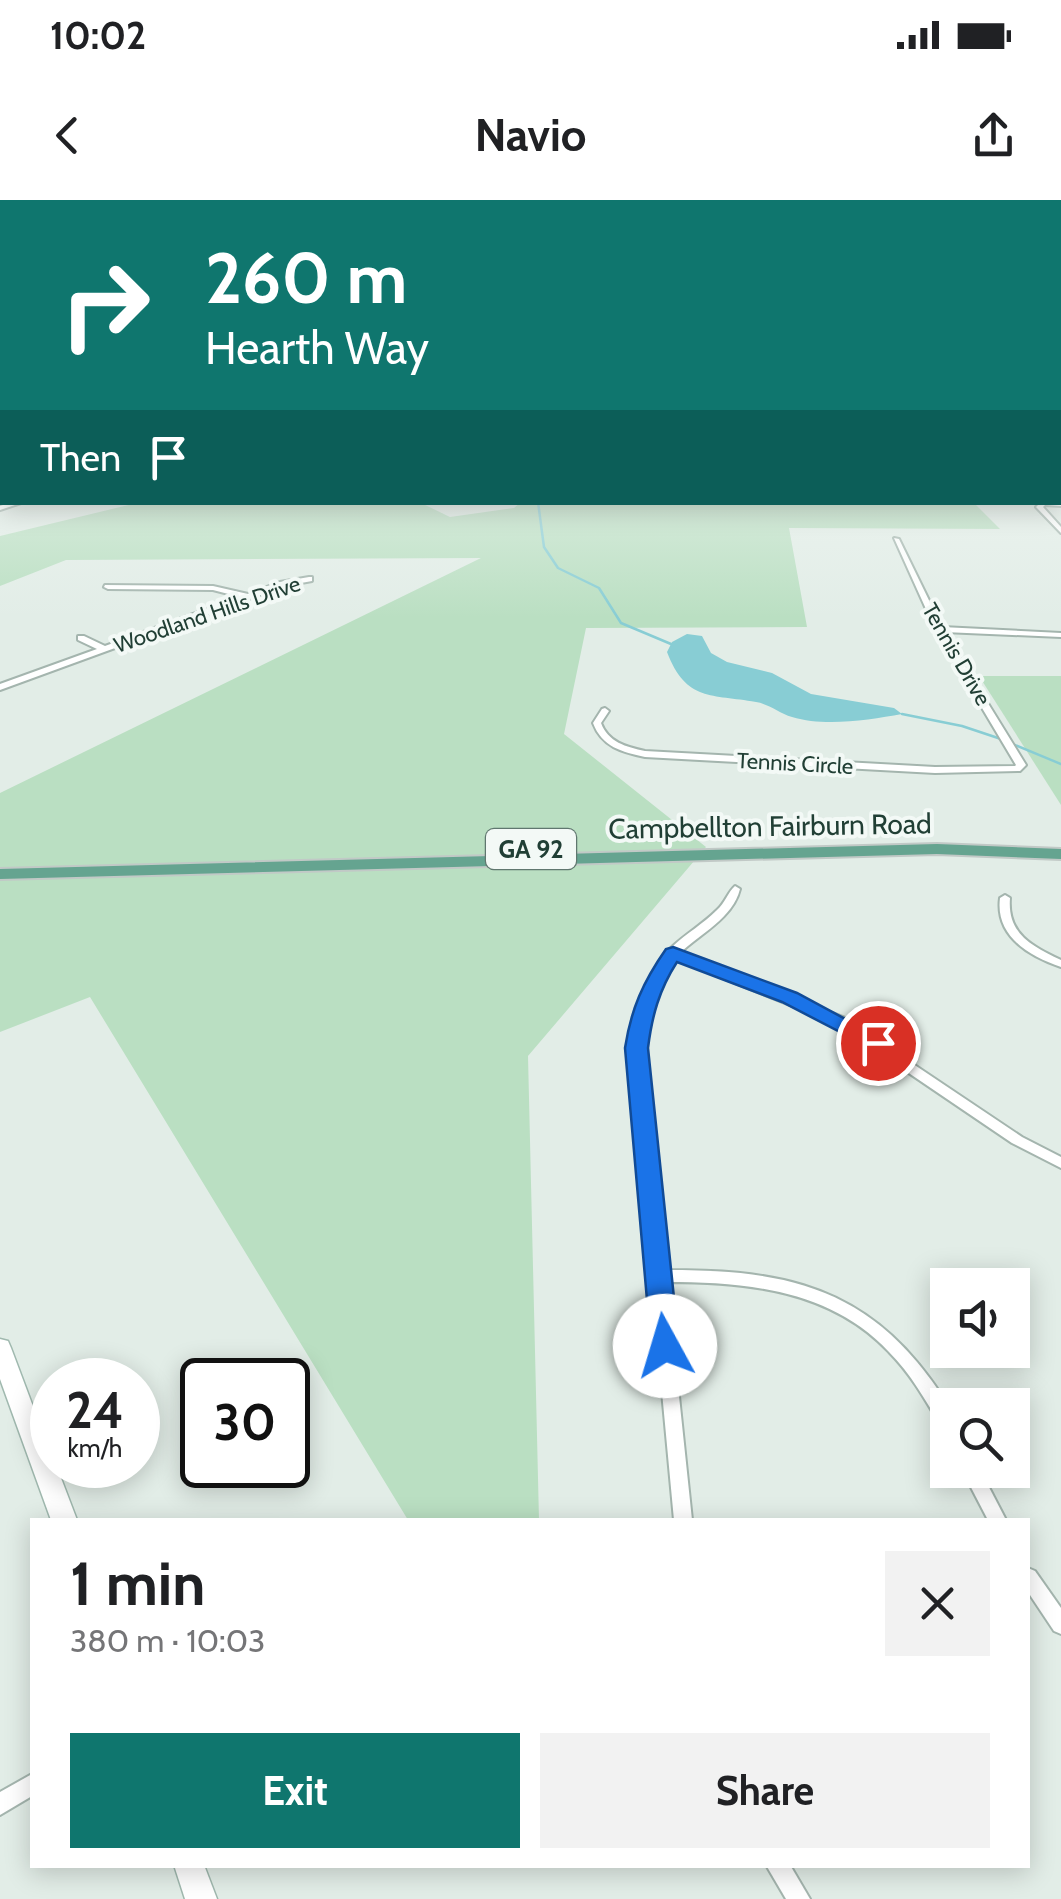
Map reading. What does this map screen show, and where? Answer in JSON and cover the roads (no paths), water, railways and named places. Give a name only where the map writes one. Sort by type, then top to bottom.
[{"type":"main road","name":"Campbellton Fairburn Road","points":[[0,862],[892,838],[1061,843]]},
{"type":"main road","name":"Campbellton Fairburn Road","points":[[0,874],[937,848],[1061,854]]},
{"type":"main road","points":[[0,1348],[63,1518]]},
{"type":"main road","points":[[190,1868],[201,1899]]},
{"type":"street","points":[[1041,505],[1061,531]]},
{"type":"street","name":"Tennis Drive","points":[[896,540],[939,629],[1020,767]]},
{"type":"street","name":"Woodland Hills Drive","points":[[0,687],[309,579]]},
{"type":"street","points":[[108,587],[213,588],[249,597]]},
{"type":"street","points":[[939,629],[1061,635]]},
{"type":"street","name":"Woodland Hills Drive","points":[[81,638],[104,649]]},
{"type":"street","name":"Tennis Circle","points":[[605,711],[597,723],[602,736],[620,748],[645,754],[935,770],[1020,767]]},
{"type":"street","points":[[682,1518],[636,1048],[641,1016],[654,982],[673,954],[697,930],[730,906],[735,889]]},
{"type":"street","points":[[1005,898],[1005,922],[1015,936],[1061,964]]},
{"type":"street","points":[[673,954],[838,1020],[1017,1140],[1061,1163]]},
{"type":"street","points":[[658,1276],[726,1274],[772,1280],[823,1297],[871,1325],[902,1352],[930,1389]]},
{"type":"street","points":[[980,1488],[996,1518]]},
{"type":"street","points":[[1030,1580],[1061,1624]]},
{"type":"street","points":[[0,1804],[30,1785]]},
{"type":"street","points":[[779,1868],[799,1899]]},
{"type":"water","points":[[687,634],[702,636],[711,653],[727,662],[772,673],[811,694],[894,708],[902,714],[818,722],[792,717],[761,703],[702,693],[683,680],[667,652],[672,642]]},
{"type":"waterway","points":[[538,505],[544,547],[558,568],[599,588],[621,623],[671,644]]},
{"type":"waterway","points":[[902,714],[962,726],[1001,739]]},
{"type":"waterway","points":[[1010,743],[1061,764]]}]
